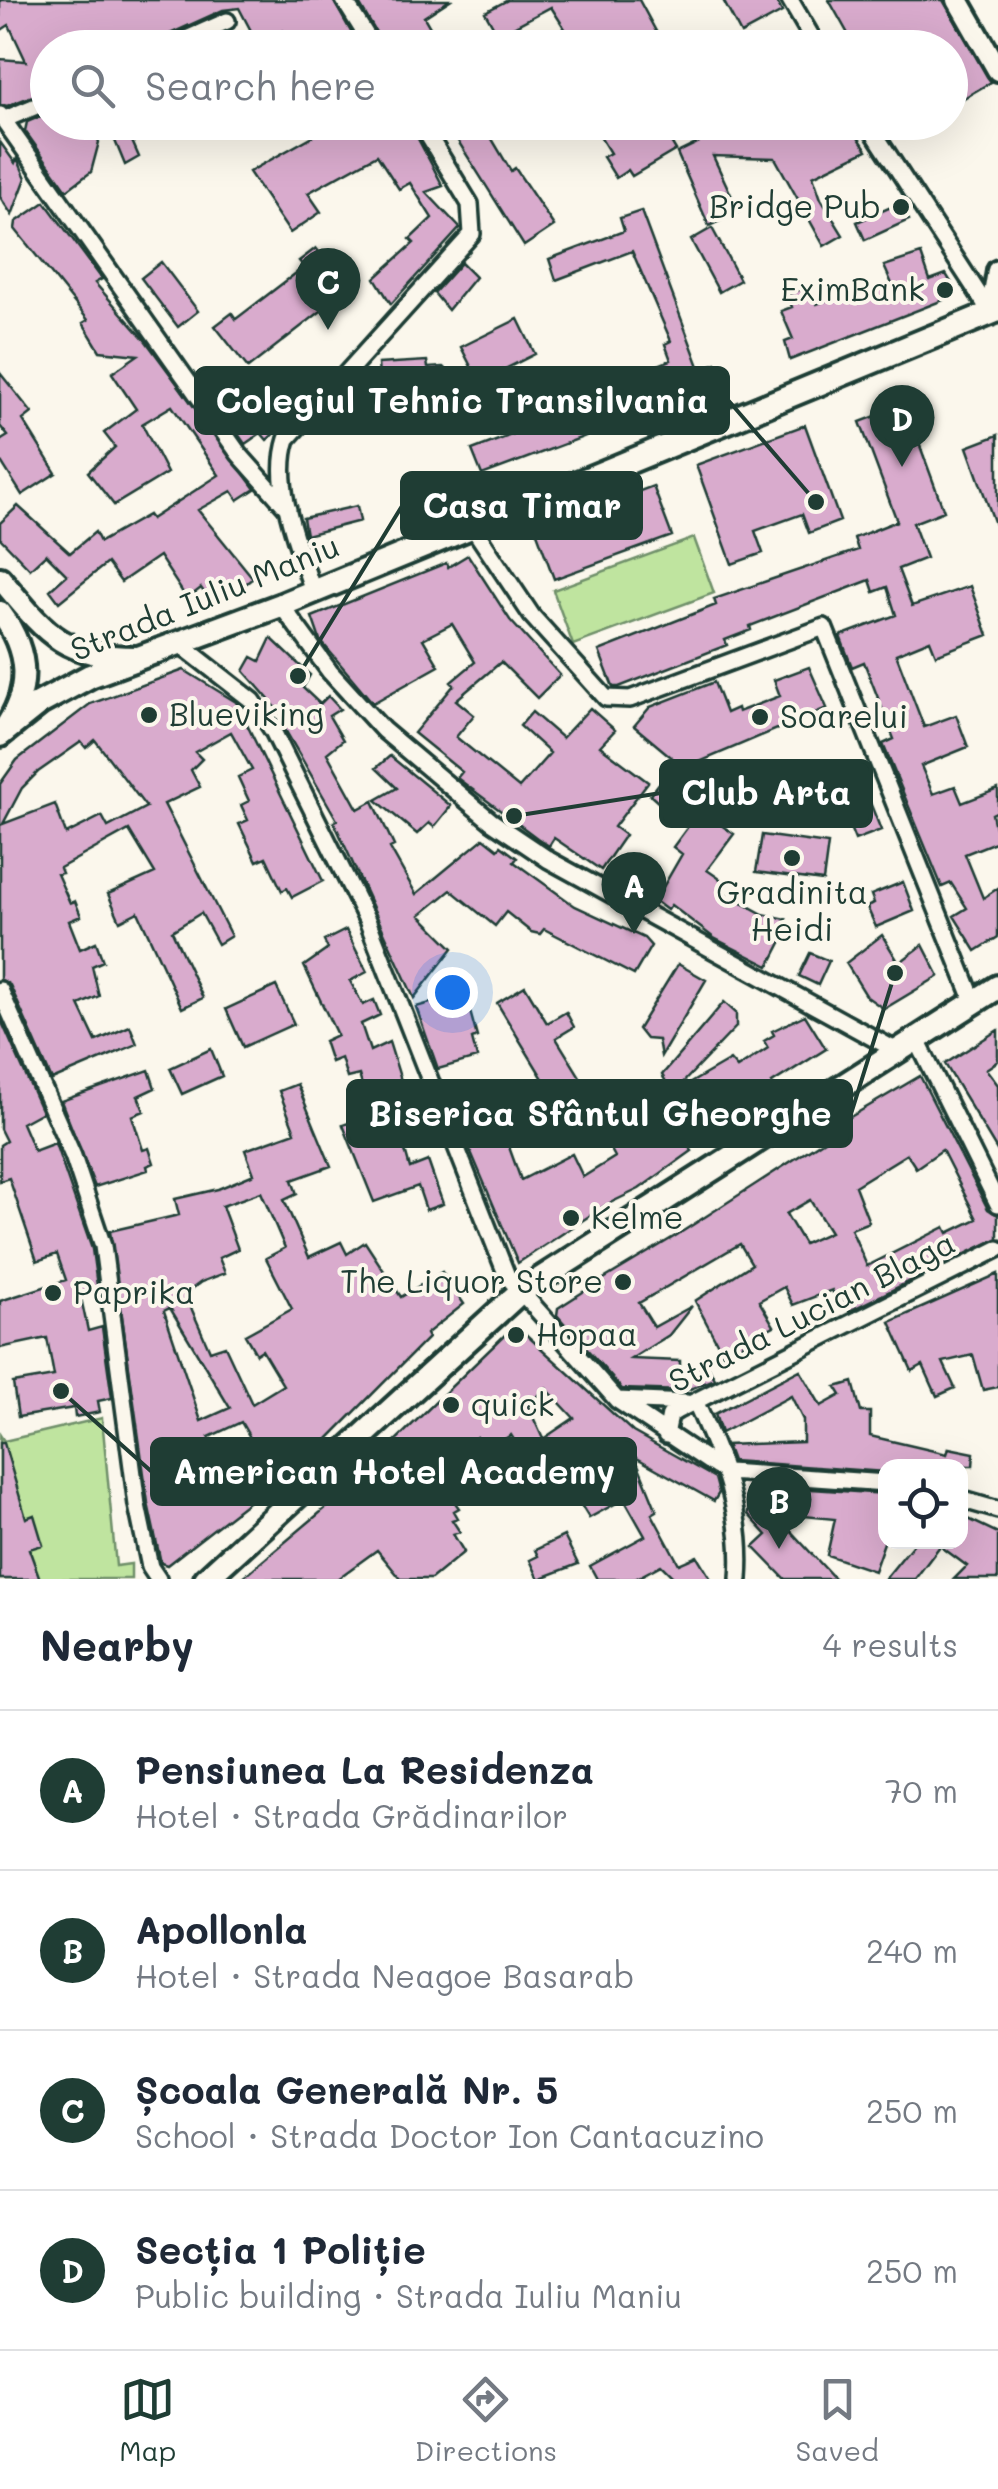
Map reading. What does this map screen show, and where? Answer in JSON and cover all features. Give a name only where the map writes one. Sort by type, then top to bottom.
[{"type":"main road","name":"Strada Iuliu Maniu","points":[[0,734],[40,703],[90,676],[281,605],[994,311]]},
{"type":"main road","points":[[206,1579],[520,1292],[998,988]]},
{"type":"street","points":[[344,0],[363,30]]},
{"type":"street","points":[[790,0],[808,30]]},
{"type":"street","points":[[958,0],[998,70]]},
{"type":"street","points":[[206,30],[226,21]]},
{"type":"street","points":[[30,107],[2,118],[255,476],[290,512]]},
{"type":"street","points":[[313,591],[280,462],[288,439],[305,415],[472,234],[470,204],[431,140]]},
{"type":"street","points":[[879,140],[994,311]]},
{"type":"street","points":[[994,311],[998,271]]},
{"type":"street","points":[[255,476],[280,462]]},
{"type":"street","points":[[470,524],[532,616],[606,698],[630,698],[824,627],[974,1002]]},
{"type":"street","points":[[0,578],[65,646],[94,655],[143,657]]},
{"type":"street","points":[[281,605],[330,672],[383,730],[491,822],[549,860],[907,1044],[964,1136],[998,1204]]},
{"type":"street","points":[[0,612],[20,647],[25,685],[0,734]]},
{"type":"street","points":[[180,644],[253,701],[273,731],[367,920],[507,1276],[520,1292],[616,1400],[728,1472],[878,1482]]},
{"type":"street","points":[[0,990],[73,1156],[103,1246],[137,1505],[150,1567],[158,1579]]},
{"type":"street","name":"Strada Lucian Blaga","points":[[666,1435],[670,1415],[998,1249]]},
{"type":"street","points":[[616,1400],[696,1403],[728,1472],[738,1516],[739,1579]]},
{"type":"street","points":[[968,1502],[998,1510]]},
{"type":"green space","points":[[694,538],[714,593],[573,645],[553,590]]},
{"type":"green space","points":[[102,1418],[116,1566],[131,1564],[131,1579],[0,1579],[0,1435],[4,1441]]},
{"type":"building","points":[[0,0],[333,0],[350,30],[251,30],[239,8],[223,10],[179,30],[30,30],[30,97],[7,106],[0,104],[0,59],[26,61],[9,25],[0,31]]},
{"type":"building","points":[[357,0],[450,0],[424,17],[432,30],[374,30]]},
{"type":"building","points":[[508,0],[639,0],[655,30],[563,30],[551,7],[507,30],[495,30],[485,12]]},
{"type":"building","points":[[723,0],[776,0],[782,12],[748,30],[739,30]]},
{"type":"building","points":[[829,0],[943,0],[961,30],[846,30]]},
{"type":"building","points":[[968,43],[991,82],[968,95]]},
{"type":"building","points":[[31,140],[98,140],[91,172],[67,190]]},
{"type":"building","points":[[115,140],[132,140],[139,157],[125,165]]},
{"type":"building","points":[[306,140],[419,140],[443,186],[426,192],[460,228],[391,304],[375,278],[414,243],[410,239],[432,218],[410,183],[399,189],[377,155],[308,193],[321,212],[290,233],[249,172]]},
{"type":"building","points":[[457,140],[493,140],[511,171],[515,168],[554,226],[524,246]]},
{"type":"building","points":[[602,140],[670,140],[676,150],[632,176],[628,170],[616,178],[603,157],[610,153]]},
{"type":"building","points":[[704,140],[860,140],[867,150],[813,176],[821,199],[843,235],[824,246],[775,158],[713,156],[739,212],[709,226],[677,153]]},
{"type":"building","points":[[0,142],[15,163],[17,158],[26,178],[12,215],[0,197]]},
{"type":"building","points":[[45,202],[102,279],[95,283],[145,340],[255,489],[238,500],[232,491],[198,510],[253,578],[238,590],[209,599],[201,588],[187,599],[159,556],[121,582],[107,563],[59,602],[50,590],[67,575],[46,554],[30,569],[0,538],[0,523],[18,506],[70,553],[95,532],[100,542],[148,515],[151,519],[219,475],[172,406],[142,424],[167,473],[114,505],[88,472],[115,447],[104,433],[136,409],[112,373],[138,355],[100,351],[83,323],[88,320],[15,229],[16,222]]},
{"type":"building","points":[[900,203],[909,220],[865,240],[857,222]]},
{"type":"building","points":[[641,211],[700,369],[716,363],[724,384],[482,475],[472,450],[619,394],[615,382],[671,360],[665,344],[671,341],[632,251],[556,280],[549,259],[624,231],[620,218]]},
{"type":"building","points":[[712,228],[740,280],[719,292],[691,240]]},
{"type":"building","points":[[316,248],[348,290],[248,368],[215,326],[232,313],[236,319],[304,267],[299,261]]},
{"type":"building","points":[[921,254],[930,280],[946,274],[954,287],[951,297],[790,360],[785,342],[793,339],[781,311],[792,307],[787,295],[808,286],[817,304],[863,286],[867,294],[892,284],[884,266]]},
{"type":"building","points":[[161,262],[198,311],[178,327],[141,278]]},
{"type":"building","points":[[461,263],[475,277],[448,310],[434,293]]},
{"type":"building","points":[[518,319],[535,354],[479,382],[461,347]]},
{"type":"building","points":[[427,361],[428,368],[443,367],[450,373],[451,385],[445,393],[430,394],[430,400],[381,403],[378,364]]},
{"type":"building","points":[[0,373],[32,413],[23,420],[56,473],[22,495],[0,460],[0,441],[8,436],[0,426]]},
{"type":"building","points":[[211,377],[247,427],[276,401],[291,418],[267,440],[261,433],[245,444],[202,382]]},
{"type":"building","points":[[905,405],[944,511],[913,523],[926,558],[898,569],[912,606],[970,586],[988,635],[936,655],[930,640],[896,654],[924,727],[956,715],[968,747],[921,766],[933,794],[955,786],[962,803],[998,789],[998,811],[992,814],[998,841],[965,854],[983,898],[998,888],[998,937],[976,951],[954,916],[967,908],[951,883],[942,887],[883,744],[894,739],[864,662],[852,667],[840,636],[896,615],[887,587],[874,592],[870,580],[750,626],[751,630],[725,640],[727,645],[619,687],[613,687],[599,651],[716,605],[714,599],[858,550],[854,538],[897,521],[860,422]]},
{"type":"building","points":[[805,425],[840,521],[809,533],[802,514],[755,531],[763,553],[732,564],[696,465]]},
{"type":"building","points":[[998,435],[998,527],[996,527],[967,447]]},
{"type":"building","points":[[653,486],[672,536],[554,579],[536,530]]},
{"type":"building","points":[[357,506],[360,521],[306,535],[303,518]]},
{"type":"building","points":[[468,555],[510,620],[560,675],[537,698],[501,662],[456,700],[474,715],[456,737],[519,788],[550,753],[520,726],[532,712],[562,738],[590,708],[615,730],[600,746],[648,782],[614,827],[625,835],[601,870],[554,838],[549,846],[537,838],[457,778],[462,772],[414,733],[454,685],[451,682],[475,662],[452,624],[423,639],[439,666],[373,703],[320,640],[312,617],[446,563],[448,567]]},
{"type":"building","points":[[271,638],[310,675],[303,688],[320,704],[328,696],[340,709],[329,716],[343,740],[327,753],[358,809],[373,801],[394,846],[390,848],[416,894],[484,838],[498,849],[501,846],[517,858],[514,862],[575,906],[644,938],[651,946],[634,975],[544,929],[540,934],[531,932],[506,912],[495,926],[451,890],[420,915],[453,948],[414,998],[334,822],[337,820],[283,726],[287,720],[244,671],[252,657],[260,661]]},
{"type":"building","points":[[809,667],[827,708],[685,768],[717,793],[701,811],[734,834],[707,870],[726,883],[721,891],[763,914],[786,919],[779,933],[785,935],[769,966],[714,938],[671,905],[667,910],[655,901],[682,854],[673,847],[687,828],[650,795],[676,761],[634,726],[650,707],[714,682],[726,713],[737,708],[738,712],[780,696],[774,680]]},
{"type":"building","points":[[184,670],[236,702],[323,881],[292,897],[287,888],[282,891],[266,857],[257,861],[239,824],[248,820],[241,805],[249,801],[238,777],[252,770],[231,732],[195,752],[202,759],[191,770],[200,787],[164,804],[231,936],[218,944],[201,913],[172,931],[203,998],[182,1008],[138,912],[120,921],[108,894],[155,873],[129,830],[60,868],[62,873],[57,874],[70,903],[75,901],[81,916],[69,921],[80,949],[96,942],[103,961],[92,966],[99,996],[79,1005],[96,1041],[130,1026],[137,1044],[52,1080],[10,985],[0,979],[0,784],[17,760],[90,704]],"holes":[[[95,740],[146,807],[108,827],[102,816],[66,834],[55,804],[3,824],[22,788],[38,772],[81,742],[86,748]]]},
{"type":"building","points":[[390,756],[451,806],[434,827],[429,823],[417,834],[376,800],[397,788],[376,768]]},
{"type":"building","points":[[855,765],[881,830],[855,840],[829,775]]},
{"type":"building","name":"Gradinita Heidi","points":[[762,835],[828,844],[823,881],[756,872]]},
{"type":"building","points":[[903,882],[914,911],[876,927],[867,907],[874,903],[871,895]]},
{"type":"building","points":[[346,930],[367,972],[350,981],[363,1005],[374,1000],[380,1015],[361,1024],[370,1051],[389,1042],[413,1120],[398,1126],[410,1168],[428,1161],[443,1204],[426,1210],[418,1186],[374,1202],[343,1125],[371,1115],[359,1075],[347,1078],[341,1058],[331,1062],[324,1041],[337,1035],[304,966],[328,949],[324,941]]},
{"type":"building","points":[[882,935],[899,963],[923,945],[939,976],[884,1009],[867,997],[846,963]]},
{"type":"building","points":[[810,953],[829,961],[818,985],[799,976]]},
{"type":"building","points":[[678,964],[706,980],[661,1056],[658,1040],[646,1039],[638,1029]]},
{"type":"building","points":[[276,986],[294,1024],[243,1047],[226,1009]]},
{"type":"building","points":[[525,986],[547,1023],[566,1012],[574,1027],[556,1038],[587,1088],[559,1105],[497,1003]]},
{"type":"building","points":[[465,993],[477,1037],[472,1039],[477,1058],[438,1069],[416,1007]]},
{"type":"building","points":[[724,1002],[736,1013],[736,1027],[673,1093],[730,1060],[737,1068],[768,1048],[764,1041],[774,1035],[772,1031],[805,1015],[826,1049],[772,1083],[779,1095],[689,1147],[692,1151],[639,1189],[606,1205],[518,1263],[457,1119],[493,1103],[521,1180],[572,1154],[583,1177],[615,1157],[609,1146],[626,1135],[618,1122],[631,1109],[644,1130],[680,1106],[662,1075]]},
{"type":"building","points":[[0,1018],[42,1112],[22,1123],[34,1151],[55,1143],[92,1249],[98,1293],[81,1298],[88,1331],[102,1327],[112,1398],[98,1401],[100,1412],[75,1417],[74,1408],[18,1417],[13,1383],[54,1376],[47,1338],[0,1348],[0,1301],[66,1280],[57,1254],[37,1261],[9,1178],[0,1181],[0,1145],[6,1141],[0,1129]]},
{"type":"building","points":[[998,1030],[998,1061],[986,1069],[998,1085],[998,1152],[945,1064]]},
{"type":"building","points":[[211,1049],[222,1076],[182,1094],[170,1068]]},
{"type":"building","points":[[149,1070],[155,1088],[138,1096],[144,1111],[132,1116],[143,1150],[149,1148],[154,1163],[147,1166],[148,1170],[95,1187],[61,1101]]},
{"type":"building","points":[[920,1076],[988,1209],[998,1215],[998,1238],[849,1311],[843,1296],[836,1299],[832,1290],[793,1305],[784,1287],[759,1301],[774,1326],[757,1335],[751,1350],[746,1342],[724,1356],[695,1301],[752,1264],[740,1244],[639,1303],[654,1327],[692,1306],[669,1335],[631,1359],[680,1361],[680,1372],[707,1364],[715,1379],[685,1391],[622,1389],[557,1315],[558,1308],[827,1138],[825,1134]],"holes":[[[942,1150],[977,1219],[948,1233],[945,1227],[867,1266],[851,1229],[869,1222],[855,1186],[907,1154],[916,1168]],[[810,1200],[830,1232],[804,1244],[786,1214]]]},
{"type":"building","points":[[297,1084],[331,1166],[292,1180],[297,1194],[284,1200],[309,1257],[341,1242],[347,1254],[365,1242],[401,1297],[442,1272],[464,1304],[426,1334],[428,1338],[324,1443],[167,1565],[161,1563],[148,1503],[110,1231],[179,1215],[175,1199],[218,1189],[254,1174],[245,1150],[295,1132],[279,1091]],"holes":[[[261,1192],[285,1248],[266,1258],[292,1309],[245,1335],[256,1354],[262,1350],[283,1385],[252,1404],[225,1346],[210,1351],[185,1294],[201,1282],[225,1273],[219,1258],[238,1249],[222,1206]],[[170,1308],[230,1408],[201,1421],[164,1311]],[[241,1422],[256,1448],[226,1463],[209,1437]]]},
{"type":"building","points":[[998,1274],[998,1387],[983,1390],[973,1355],[943,1362],[955,1388],[937,1396],[923,1365],[912,1371],[890,1322]]},
{"type":"building","points":[[520,1329],[633,1432],[715,1478],[719,1493],[714,1501],[635,1457],[657,1511],[652,1514],[679,1564],[697,1556],[711,1579],[675,1579],[661,1565],[635,1579],[597,1579],[590,1566],[645,1536],[624,1499],[589,1518],[570,1487],[579,1481],[578,1475],[560,1447],[529,1464],[511,1435],[484,1452],[477,1437],[435,1459],[447,1475],[439,1480],[459,1508],[454,1511],[458,1518],[452,1520],[460,1532],[453,1534],[464,1552],[431,1579],[401,1579],[377,1550],[337,1579],[241,1579],[328,1506],[510,1330]],"holes":[[[546,1388],[574,1418],[543,1439],[528,1406]]]},
{"type":"building","points":[[800,1370],[821,1406],[841,1395],[836,1387],[853,1382],[861,1412],[870,1412],[870,1436],[947,1454],[949,1448],[974,1453],[973,1466],[968,1466],[968,1459],[878,1459],[878,1471],[732,1461],[726,1445],[803,1442],[803,1420],[791,1396],[721,1433],[715,1414]]},
{"type":"building","points":[[0,1443],[4,1443],[26,1518],[34,1515],[43,1545],[29,1549],[40,1579],[0,1579]]},
{"type":"building","points":[[751,1485],[878,1493],[878,1549],[882,1549],[874,1571],[827,1555],[835,1519],[774,1513],[835,1579],[785,1579],[754,1547],[767,1535],[748,1514]]},
{"type":"building","points":[[968,1519],[998,1533],[998,1579],[954,1579],[967,1566],[944,1549],[968,1549]]},
{"type":"building","points":[[564,1536],[578,1564],[539,1579],[530,1560],[538,1556],[535,1550]]},
{"type":"building","points":[[909,1549],[938,1549],[915,1579],[885,1579]]},
{"type":"place","name":"Bridge Pub","points":[[901,207]]},
{"type":"place","name":"EximBank","points":[[945,290]]},
{"type":"place","name":"Școala Generală Nr. 5","points":[[328,330]]},
{"type":"place","name":"Secția 1 Poliție","points":[[902,467]]},
{"type":"place","name":"Colegiul Tehnic Transilvania","points":[[816,502]]},
{"type":"place","name":"Casa Timar","points":[[298,676]]},
{"type":"place","name":"Blueviking","points":[[149,715]]},
{"type":"place","name":"Soarelui","points":[[760,717]]},
{"type":"place","name":"Club Arta","points":[[514,816]]},
{"type":"place","name":"Gradinita Heidi","points":[[792,858]]},
{"type":"place","name":"Pensiunea La Residenza","points":[[634,934]]},
{"type":"place","name":"Biserica Sfântul Gheorghe","points":[[895,973]]},
{"type":"place","name":"Kelme","points":[[571,1218]]},
{"type":"place","name":"The Liquor Store","points":[[623,1282]]},
{"type":"place","name":"Paprika","points":[[53,1293]]},
{"type":"place","name":"Hopaa","points":[[516,1335]]},
{"type":"place","name":"American Hotel Academy","points":[[61,1391]]},
{"type":"place","name":"quick","points":[[451,1405]]},
{"type":"place","name":"Apollonla","points":[[779,1549]]}]
